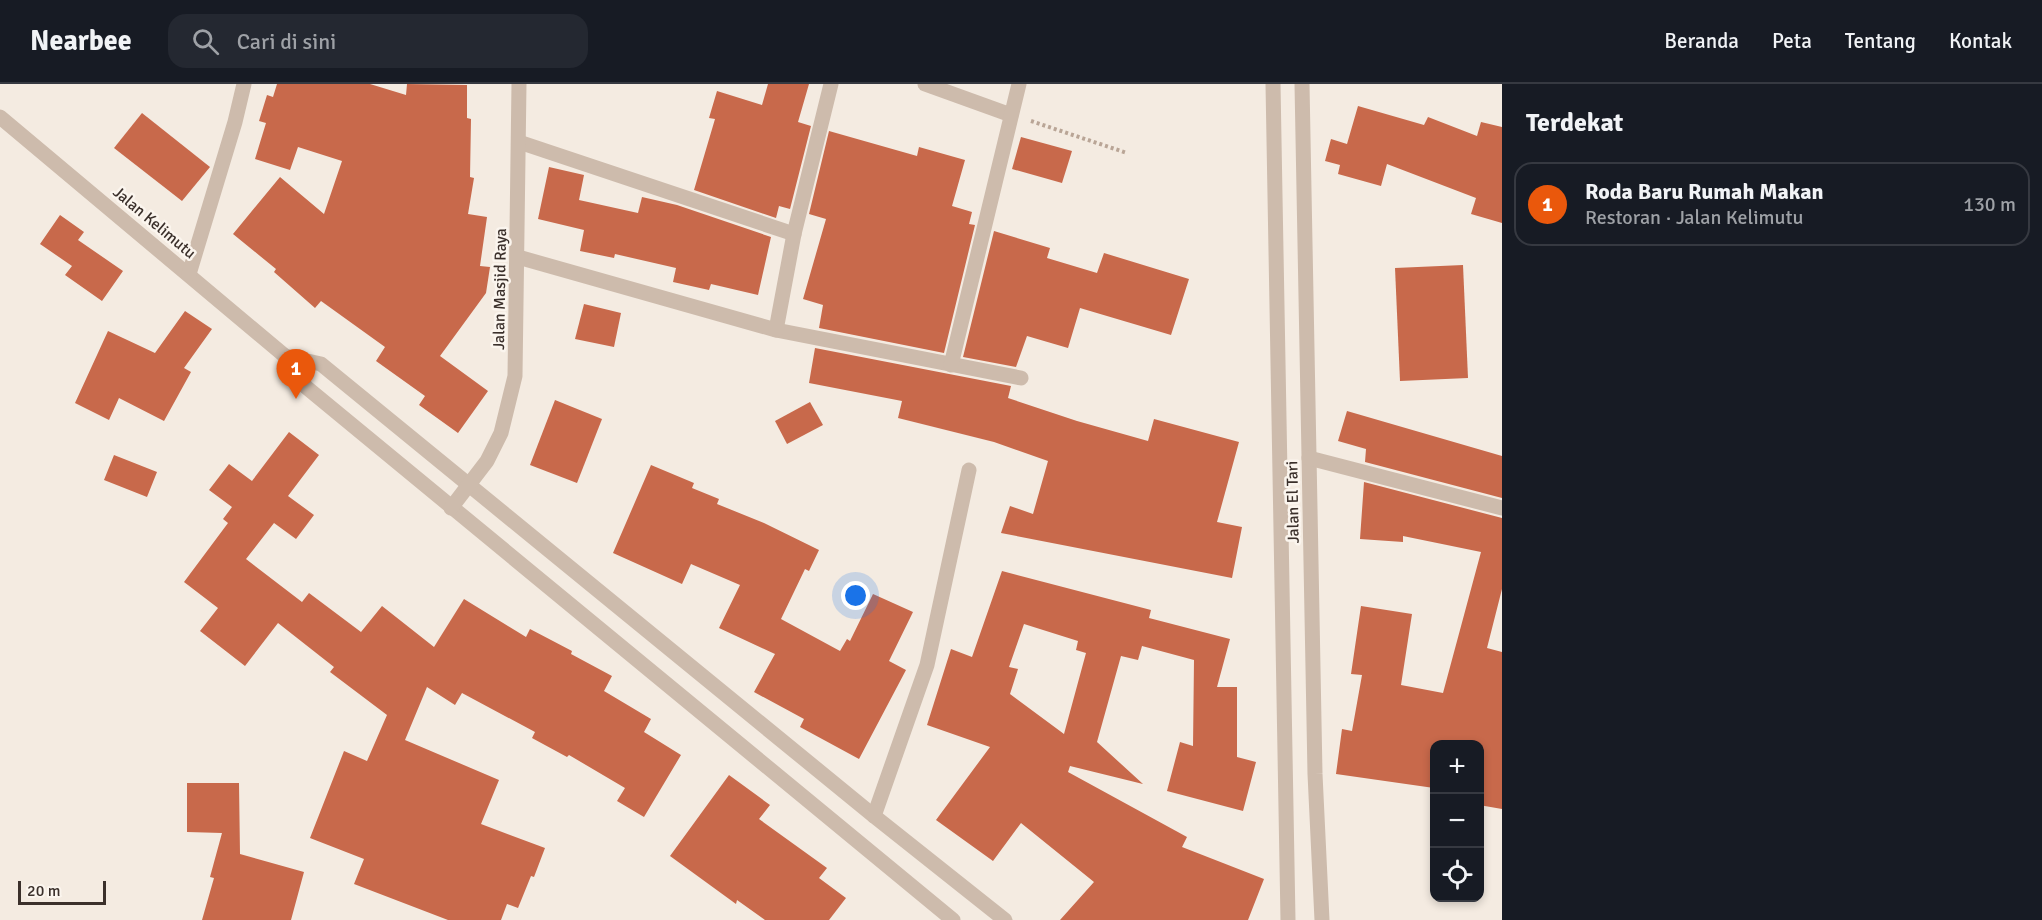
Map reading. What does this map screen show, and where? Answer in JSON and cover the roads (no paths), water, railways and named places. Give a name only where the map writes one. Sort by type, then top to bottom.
[{"type":"street","points":[[189,274],[235,122],[244,84]]},
{"type":"street","name":"Jalan Masjid Raya","points":[[451,508],[487,461],[501,433],[514,376],[518,257],[519,84]]},
{"type":"street","points":[[776,330],[794,234],[831,84]]},
{"type":"street","points":[[925,84],[1011,115]]},
{"type":"street","points":[[951,365],[1019,84]]},
{"type":"street","name":"Jalan El Tari","points":[[1273,84],[1288,920]]},
{"type":"street","name":"Jalan El Tari","points":[[1302,84],[1315,774],[1322,920]]},
{"type":"street","name":"Jalan Kelimutu","points":[[0,117],[285,356],[306,387],[953,920]]},
{"type":"street","points":[[519,142],[794,234]]},
{"type":"street","points":[[518,257],[776,330],[1021,378]]},
{"type":"street","name":"Jalan Kelimutu","points":[[285,356],[321,364],[874,816],[1005,920]]},
{"type":"street","points":[[1309,458],[1502,508]]},
{"type":"street","points":[[874,816],[927,665],[969,470]]},
{"type":"place","name":"Roda Baru Rumah Makan","points":[[296,399]]}]
